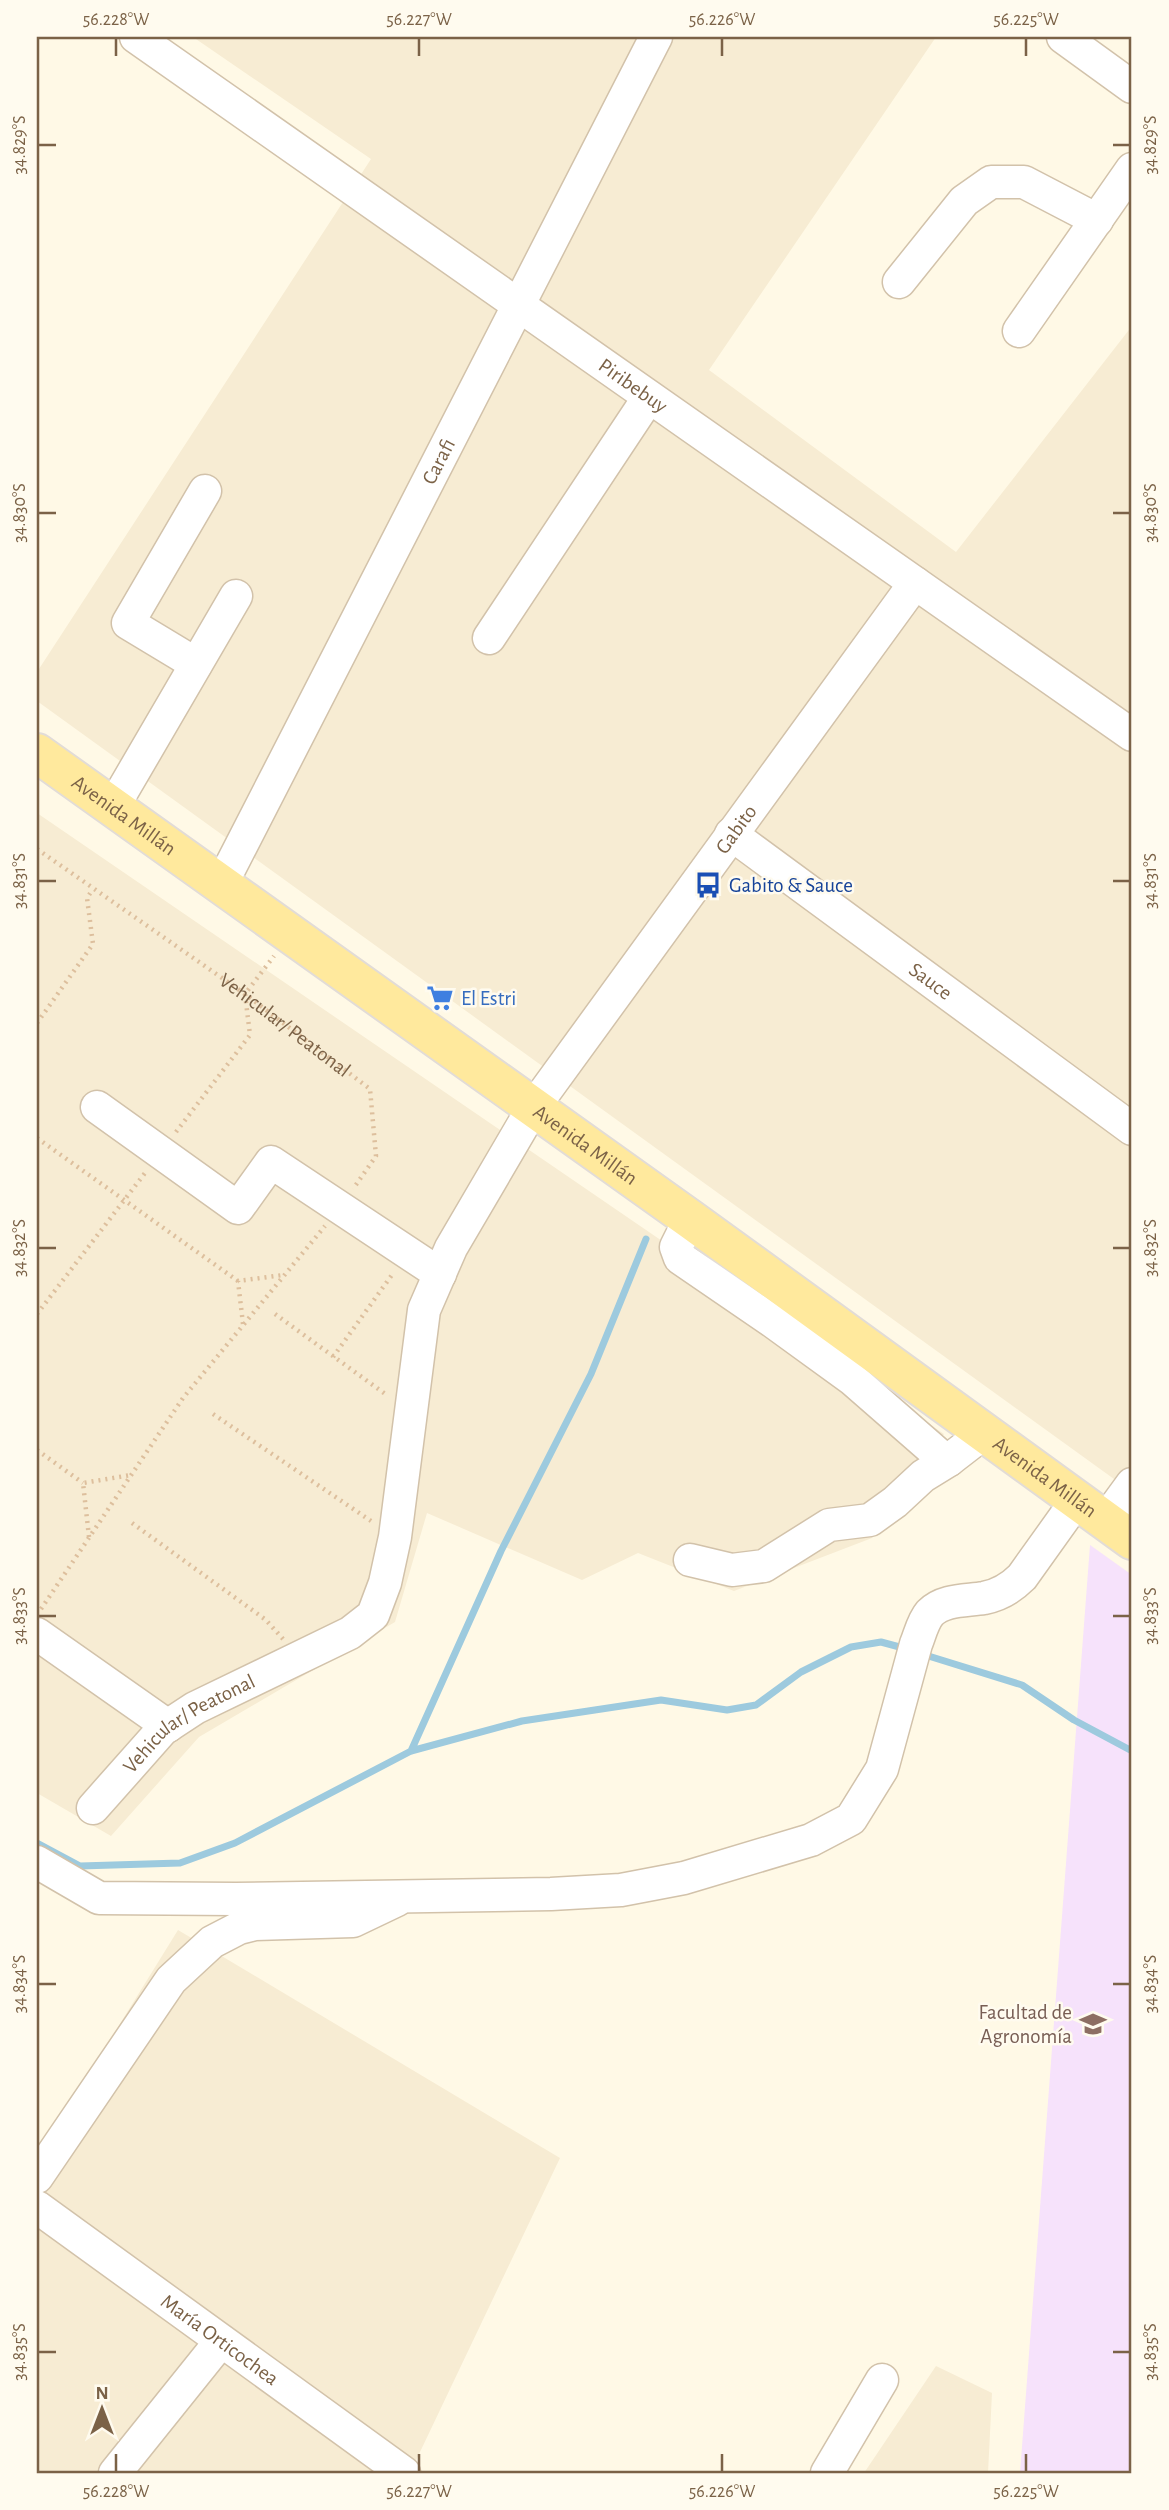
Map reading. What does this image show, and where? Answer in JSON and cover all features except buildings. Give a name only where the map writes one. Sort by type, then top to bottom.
[{"type":"main road","name":"Avenida Millán","points":[[37,753],[690,1219],[1105,1521]]},
{"type":"street","name":"Piribebuy","points":[[136,37],[1132,735]]},
{"type":"street","name":"Carafi","points":[[222,885],[656,37]]},
{"type":"street","points":[[1063,37],[1132,87]]},
{"type":"street","points":[[1019,331],[1132,169]]},
{"type":"street","points":[[899,282],[964,201],[991,182],[1024,182],[1097,220]]},
{"type":"street","points":[[489,638],[649,397]]},
{"type":"street","points":[[196,664],[128,623],[205,491]]},
{"type":"street","name":"Gabito","points":[[533,1108],[915,583]]},
{"type":"street","points":[[113,807],[236,596]]},
{"type":"street","name":"Sauce","points":[[731,834],[1132,1129]]},
{"type":"street","points":[[97,1107],[238,1208],[271,1162],[440,1274]]},
{"type":"street","name":"Vehicular/ Peatonal","points":[[93,1808],[168,1726],[195,1708],[350,1633],[373,1615],[385,1583],[395,1537],[424,1310],[451,1248],[533,1108]]},
{"type":"street","points":[[690,1219],[676,1247],[680,1258],[852,1380],[939,1455],[949,1460]]},
{"type":"street","points":[[690,1560],[732,1570],[764,1566],[829,1525],[870,1520],[895,1502],[923,1476],[984,1433]]},
{"type":"street","points":[[37,1862],[99,1898],[236,1899],[551,1894],[621,1890],[684,1878],[811,1840],[851,1819],[881,1769],[927,1617],[938,1607],[956,1601],[986,1598],[1012,1587],[1022,1577],[1105,1521],[1132,1485]]},
{"type":"street","points":[[37,1634],[168,1726]]},
{"type":"street","points":[[37,2177],[171,1980],[212,1942],[239,1928],[256,1924],[353,1921],[404,1896]]},
{"type":"street","name":"María Orticochea","points":[[37,2207],[404,2473]]},
{"type":"street","points":[[115,2473],[221,2341]]},
{"type":"street","points":[[827,2473],[882,2380]]},
{"type":"path","name":"Vehicular/ Peatonal","points":[[37,849],[244,994],[370,1089],[376,1156],[341,1207],[183,1398],[37,1615]]},
{"type":"path","points":[[37,1023],[93,944],[88,898],[93,889]]},
{"type":"path","points":[[37,1138],[238,1281],[285,1275]]},
{"type":"path","points":[[333,1357],[408,1254]]},
{"type":"path","points":[[238,1281],[243,1325]]},
{"type":"path","points":[[275,1314],[412,1414]]},
{"type":"path","points":[[213,1414],[395,1537]]},
{"type":"path","points":[[37,1450],[83,1483],[132,1474]]},
{"type":"path","points":[[83,1483],[89,1538]]},
{"type":"path","points":[[132,1522],[266,1620],[299,1659]]},
{"type":"shaded area","points":[[193,37],[936,37],[709,370],[956,552],[1132,326],[1132,1492],[37,701],[37,672],[371,159]]},
{"type":"shaded area","points":[[37,813],[944,1434],[872,1538],[734,1591],[638,1553],[582,1580],[427,1513],[395,1622],[199,1737],[111,1836],[37,1793]]},
{"type":"shaded area","name":"Facultad de Agronomía","points":[[1090,1545],[1132,1575],[1132,2473],[1020,2473]]},
{"type":"shaded area","points":[[178,1930],[560,2158],[410,2473],[37,2473],[37,2158]]},
{"type":"shaded area","points":[[936,2366],[992,2393],[988,2473],[864,2473]]},
{"type":"waterway","points":[[411,1751],[501,1551],[591,1374],[646,1239]]},
{"type":"waterway","points":[[37,1843],[80,1866],[180,1863],[235,1843],[411,1751],[522,1721],[661,1700],[727,1710],[756,1705],[801,1672],[851,1647],[881,1642],[907,1649]]},
{"type":"waterway","points":[[922,1654],[1022,1685],[1074,1720],[1132,1751]]},
{"type":"place","name":"Gabito & Sauce","points":[[708,885]]},
{"type":"place","name":"El Estri","points":[[440,998]]},
{"type":"place","name":"Facultad de Agronomía","points":[[1093,2024]]}]
